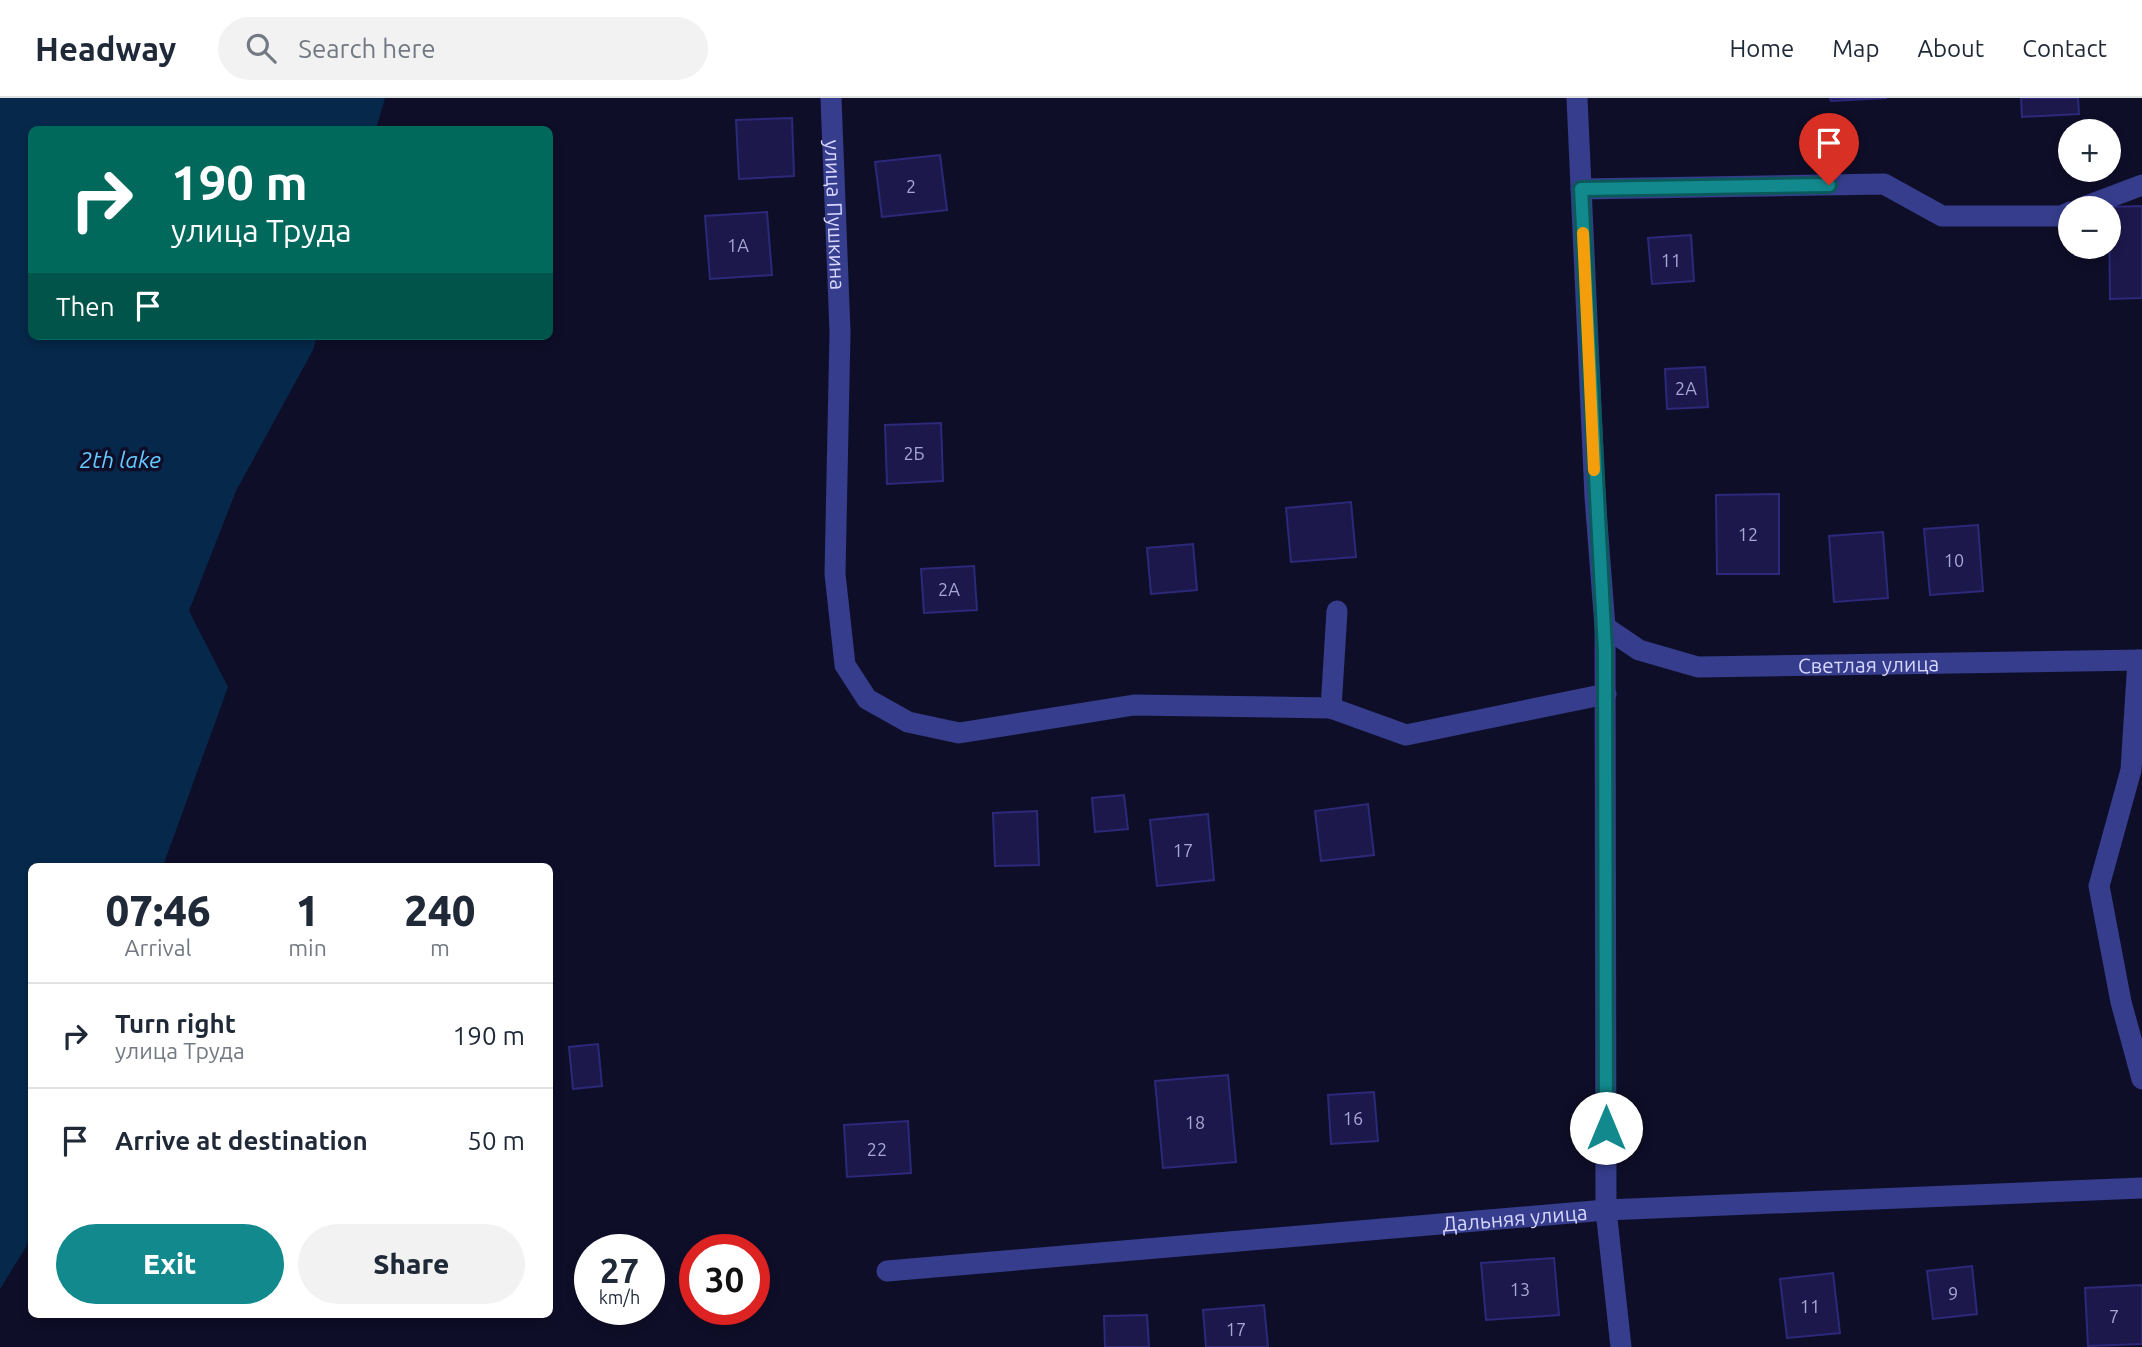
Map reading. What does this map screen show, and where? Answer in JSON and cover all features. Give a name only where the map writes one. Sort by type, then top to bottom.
[{"type":"street","name":"улица Пушкина","points":[[831,98],[840,332],[835,574],[845,665],[867,699],[908,722],[959,733],[1134,705],[1331,708],[1406,735],[1606,694]]},
{"type":"street","points":[[1577,98],[1605,627],[1606,1210],[1621,1347]]},
{"type":"street","points":[[1581,189],[1884,184],[1942,216],[2058,216]]},
{"type":"street","points":[[2113,196],[2142,185]]},
{"type":"street","points":[[1331,708],[1337,611]]},
{"type":"street","name":"Светлая улица","points":[[1605,627],[1639,650],[1698,667],[2140,660]]},
{"type":"street","points":[[2140,660],[2131,770],[2099,886],[2122,1002],[2142,1079]]},
{"type":"street","name":"Дальняя улица","points":[[887,1271],[1606,1210],[2142,1188]]},
{"type":"water","name":"2th lake","points":[[0,98],[385,98],[377,126],[28,126],[28,340],[316,340],[313,350],[236,491],[189,611],[228,687],[164,863],[28,863],[28,1241],[0,1289]]},
{"type":"building","points":[[1830,98],[1887,98],[1831,101]]},
{"type":"building","points":[[2021,98],[2078,98],[2079,114],[2022,117]]},
{"type":"building","points":[[792,118],[794,176],[739,179],[736,120]]},
{"type":"building","points":[[940,155],[947,210],[882,217],[875,162]]},
{"type":"building","points":[[2142,206],[2142,298],[2110,299],[2110,259],[2121,259],[2121,207]]},
{"type":"building","points":[[767,212],[772,275],[710,279],[705,216]]},
{"type":"building","points":[[1691,235],[1694,281],[1652,284],[1648,238]]},
{"type":"building","points":[[1705,367],[1708,407],[1667,409],[1665,369]]},
{"type":"building","points":[[941,423],[943,481],[887,484],[885,425]]},
{"type":"building","points":[[1779,494],[1779,574],[1717,574],[1716,495]]},
{"type":"building","points":[[1351,502],[1356,557],[1291,562],[1286,508]]},
{"type":"building","points":[[1978,525],[1983,591],[1930,595],[1924,529]]},
{"type":"building","points":[[1883,532],[1888,598],[1834,602],[1829,536]]},
{"type":"building","points":[[1193,544],[1197,590],[1151,594],[1147,548]]},
{"type":"building","points":[[974,566],[977,610],[924,613],[921,569]]},
{"type":"building","points":[[1124,795],[1128,829],[1095,832],[1092,798]]},
{"type":"building","points":[[1368,804],[1374,855],[1321,861],[1315,811]]},
{"type":"building","points":[[1037,811],[1039,865],[995,866],[993,813]]},
{"type":"building","points":[[1208,814],[1214,880],[1157,886],[1150,820]]},
{"type":"building","points":[[598,1044],[602,1086],[573,1089],[569,1047]]},
{"type":"building","points":[[1228,1075],[1236,1162],[1163,1168],[1155,1081]]},
{"type":"building","points":[[1374,1092],[1378,1141],[1331,1144],[1328,1095]]},
{"type":"building","points":[[908,1121],[911,1173],[847,1177],[844,1125]]},
{"type":"building","points":[[1554,1258],[1559,1315],[1486,1320],[1481,1263]]},
{"type":"building","points":[[1972,1266],[1977,1314],[1933,1319],[1927,1271]]},
{"type":"building","points":[[1833,1273],[1840,1333],[1787,1338],[1780,1279]]},
{"type":"building","points":[[2142,1285],[2142,1344],[2088,1346],[2085,1288]]},
{"type":"building","points":[[1264,1305],[1268,1347],[1206,1347],[1203,1310]]},
{"type":"building","points":[[1147,1315],[1149,1347],[1105,1347],[1104,1316]]},
{"type":"slow traffic","points":[[1583,233],[1594,470]]},
{"type":"route","points":[[1606,1128],[1605,627],[1595,497],[1581,189],[1829,185]]}]
